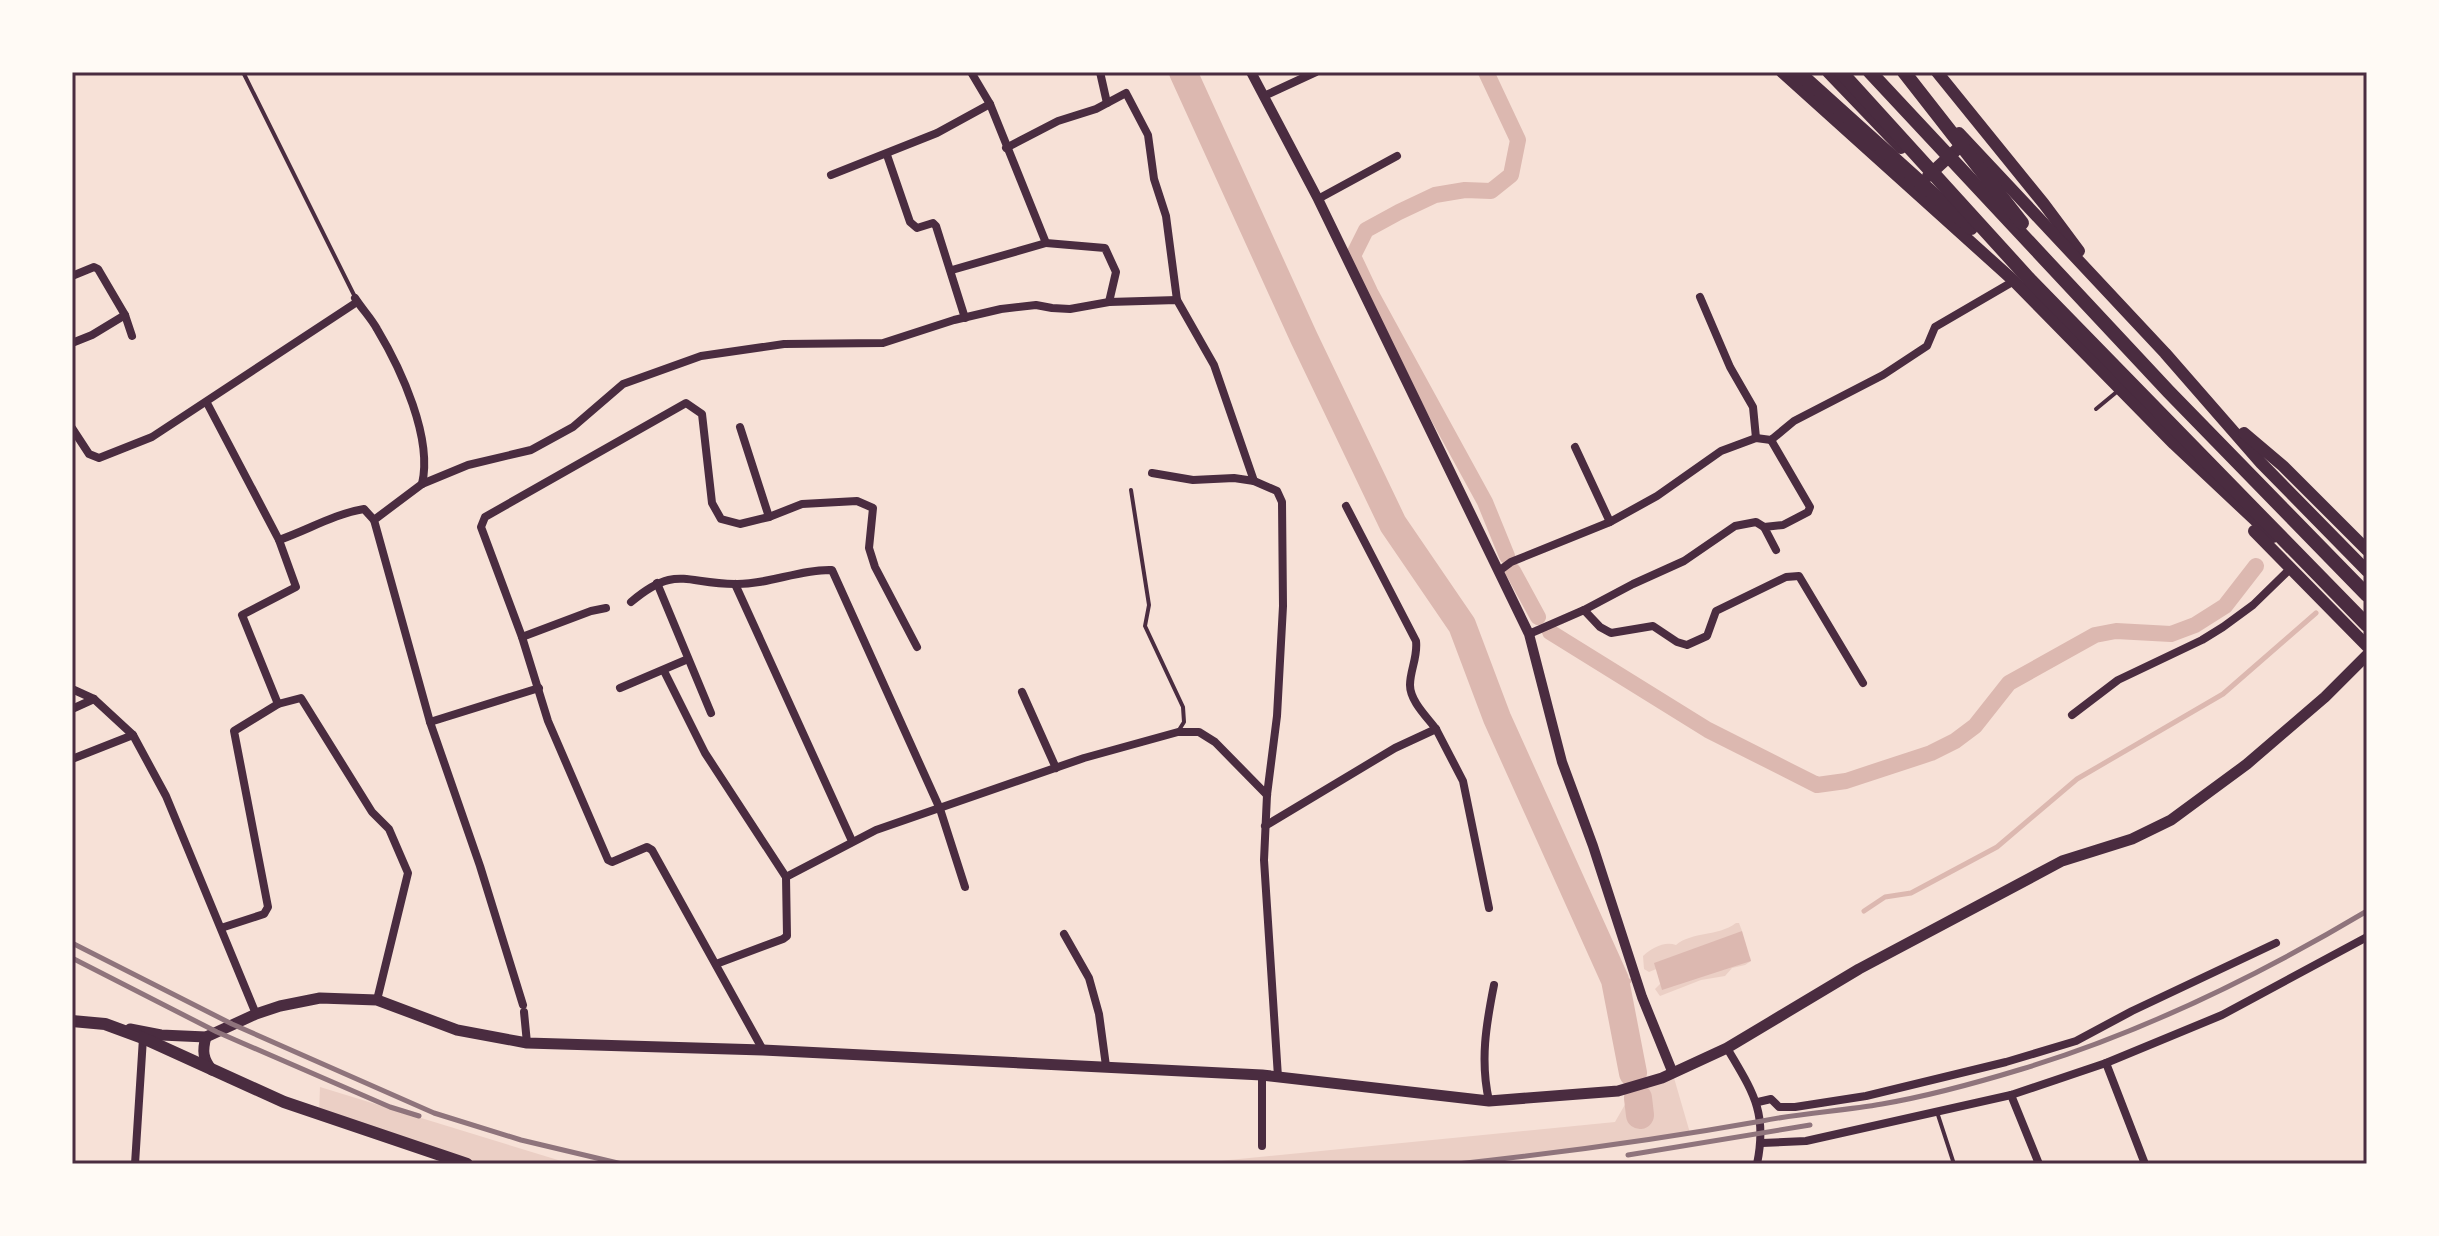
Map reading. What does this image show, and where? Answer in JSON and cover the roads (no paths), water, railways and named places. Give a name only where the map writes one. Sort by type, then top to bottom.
[{"type":"highway","points":[[1798,72],[2031,281]]},
{"type":"highway","points":[[1841,72],[2031,281],[2367,627]]},
{"type":"highway","points":[[1870,72],[2078,296],[2367,595]]},
{"type":"highway","points":[[1904,72],[2078,296]]},
{"type":"main road","points":[[1782,72],[2014,281],[2307,577],[2367,646]]},
{"type":"main road","points":[[1828,72],[1928,176],[1976,245]]},
{"type":"main road","points":[[1904,72],[2215,407],[2261,463],[2367,571]]},
{"type":"main road","points":[[1937,72],[2052,214],[2102,287]]},
{"type":"main road","points":[[1928,176],[1966,141]]},
{"type":"main road","points":[[2215,407],[2283,466],[2367,550]]},
{"type":"main road","points":[[2174,444],[2204,480],[2291,568],[2307,577],[2367,627]]},
{"type":"main road","points":[[72,1021],[161,1035],[206,1037],[256,1014],[320,998],[377,1000],[457,1030],[527,1043],[763,1050],[1262,1075],[1489,1101],[1618,1091],[1645,1085],[1727,1048],[1859,969],[2062,861],[2132,839],[2171,820],[2258,754],[2325,697],[2367,655]]},
{"type":"main road","points":[[105,1024],[284,1102],[467,1164]]},
{"type":"main road","points":[[206,1037],[204,1061],[213,1072]]},
{"type":"street","points":[[971,72],[990,104],[1046,243]]},
{"type":"street","points":[[1100,72],[1107,103]]},
{"type":"street","points":[[1251,72],[1318,199],[1529,634],[1562,762],[1642,997],[1672,1071]]},
{"type":"street","points":[[1264,96],[1316,72]]},
{"type":"street","points":[[1006,148],[1058,121],[1126,93],[1148,135],[1154,179],[1166,216],[1177,300],[1214,365],[1254,481]]},
{"type":"street","points":[[831,175],[937,133],[990,104]]},
{"type":"street","points":[[887,155],[910,222],[917,228],[933,223],[936,226],[965,318]]},
{"type":"street","points":[[1318,199],[1397,156]]},
{"type":"street","points":[[952,270],[1046,243],[1105,248],[1116,272],[1109,302]]},
{"type":"street","points":[[72,276],[94,267],[98,269],[125,315],[132,336]]},
{"type":"street","points":[[1499,571],[1511,562],[1610,522],[1657,496],[1721,451],[1756,438],[1771,440],[1794,421],[1883,375],[1916,354],[1927,346],[1935,327],[2014,281]]},
{"type":"street","points":[[1700,297],[1730,367],[1753,407],[1756,438]]},
{"type":"street","points":[[72,428],[89,454],[99,458],[152,437],[207,403],[356,300],[377,329],[422,428],[422,484]]},
{"type":"street","points":[[374,520],[422,484],[468,465],[531,450],[573,427],[623,384],[701,356],[784,344],[883,343],[965,318],[1036,305],[1070,309],[1109,302],[1177,300]]},
{"type":"street","points":[[72,343],[125,315]]},
{"type":"street","points":[[207,403],[279,540],[296,587],[242,615],[278,704]]},
{"type":"street","points":[[763,1050],[652,850],[641,848],[616,861],[608,860],[548,721],[522,637],[481,527],[485,517],[686,403],[702,414],[712,503],[721,519],[740,524],[802,504],[857,501],[873,508],[869,548],[875,567],[917,647]]},
{"type":"street","points":[[740,427],[769,517]]},
{"type":"street","points":[[1764,527],[1783,525],[1808,512],[1810,507],[1771,440]]},
{"type":"street","points":[[1575,447],[1610,522]]},
{"type":"street","points":[[1152,473],[1193,480],[1234,478],[1254,481],[1277,491],[1282,502],[1283,606],[1277,716],[1265,826],[1265,889],[1278,1077]]},
{"type":"street","points":[[1346,506],[1416,641],[1410,686],[1418,706],[1436,729],[1463,781],[1489,908]]},
{"type":"street","points":[[279,540],[344,512],[364,509],[374,520],[430,722],[471,839],[523,1009],[527,1043]]},
{"type":"street","points":[[1529,634],[1684,561],[1735,526],[1756,522],[1764,527],[1776,550]]},
{"type":"street","points":[[2072,715],[2118,680],[2223,627],[2253,605],[2291,568]]},
{"type":"street","points":[[631,602],[657,583],[683,577],[735,584],[832,570],[940,809],[965,887]]},
{"type":"street","points":[[1584,610],[1600,627],[1611,633],[1653,626],[1687,645],[1707,636],[1716,611],[1795,575],[1801,578],[1863,683]]},
{"type":"street","points":[[657,583],[711,713]]},
{"type":"street","points":[[735,584],[852,841]]},
{"type":"street","points":[[522,637],[606,608]]},
{"type":"street","points":[[620,688],[688,659]]},
{"type":"street","points":[[664,671],[705,753],[786,877],[787,936],[716,964]]},
{"type":"street","points":[[430,722],[539,688]]},
{"type":"street","points":[[72,689],[94,699],[133,735],[166,796],[256,1014]]},
{"type":"street","points":[[1022,692],[1056,768]]},
{"type":"street","points":[[221,928],[264,914],[268,907],[234,731],[278,704],[301,698],[372,812],[389,829],[408,873],[377,1000]]},
{"type":"street","points":[[72,709],[94,699]]},
{"type":"street","points":[[1265,826],[1395,748],[1436,729]]},
{"type":"street","points":[[786,877],[876,830],[1056,768],[1178,732],[1199,732],[1215,742],[1267,795]]},
{"type":"street","points":[[72,759],[133,735]]},
{"type":"street","points":[[1064,934],[1089,978],[1099,1014],[1106,1066]]},
{"type":"street","points":[[1762,1143],[1806,1141],[2011,1095],[2106,1063],[2222,1015],[2367,937]]},
{"type":"street","points":[[1758,1102],[1771,1099],[1779,1107],[1795,1107],[1866,1096],[2006,1062],[2076,1041],[2276,943]]},
{"type":"street","points":[[1489,1101],[1484,1080],[1484,1032],[1494,985]]},
{"type":"street","points":[[135,1164],[143,1038]]},
{"type":"street","points":[[1727,1048],[1758,1102],[1762,1143],[1757,1164]]},
{"type":"street","points":[[2106,1063],[2145,1164]]},
{"type":"street","points":[[1262,1075],[1262,1146]]},
{"type":"street","points":[[2011,1095],[2039,1164]]},
{"type":"lane","points":[[243,72],[356,300]]},
{"type":"lane","points":[[2096,409],[2119,389]]},
{"type":"lane","points":[[1131,490],[1149,605],[1145,626],[1183,707],[1184,722],[1178,732]]},
{"type":"lane","points":[[1937,1112],[1954,1164]]},
{"type":"waterway","points":[[1183,72],[1393,524],[1462,625],[1497,718],[1615,980],[1633,1073]]},
{"type":"waterway","points":[[1486,72],[1518,140],[1511,175],[1491,191],[1465,190],[1435,195],[1399,212],[1366,230],[1353,256],[1485,502],[1507,556]]},
{"type":"waterway","points":[[1550,632],[1708,730],[1817,785],[1846,781],[1931,753],[1955,741],[1975,726],[2009,683],[2095,635],[2116,631],[2171,634],[2195,625],[2225,606],[2256,566]]},
{"type":"waterway","points":[[1513,571],[1538,617]]},
{"type":"waterway","points":[[1864,911],[1885,897],[1911,893],[1997,847],[2077,779],[2223,694],[2316,613]]},
{"type":"waterway","points":[[1615,980],[1629,981]]},
{"type":"waterway","points":[[1638,1098],[1640,1115]]},
{"type":"railway","points":[[1457,1164],[1610,1145],[1867,1106],[1970,1084],[2067,1054],[2156,1020],[2242,980],[2367,911]]},
{"type":"railway","points":[[72,943],[232,1024],[434,1113],[521,1140],[622,1164]]},
{"type":"railway","points":[[72,958],[217,1032],[390,1107],[419,1116]]},
{"type":"railway","points":[[1628,1155],[1810,1125]]}]
